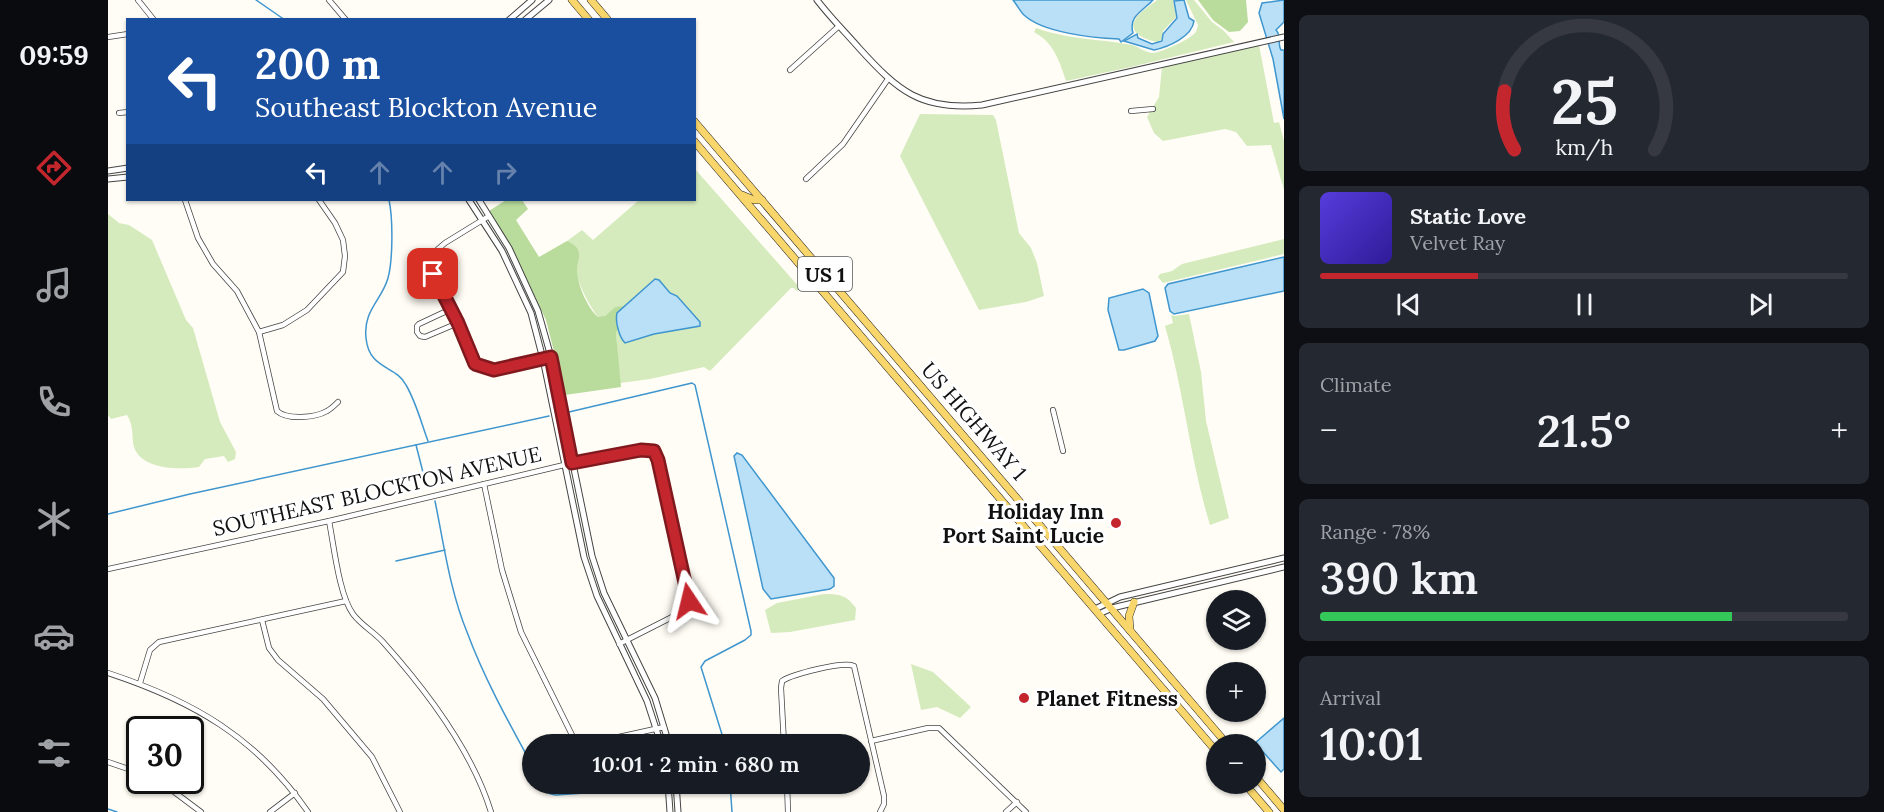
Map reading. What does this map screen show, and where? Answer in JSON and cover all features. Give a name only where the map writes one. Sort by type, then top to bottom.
[{"type":"main road","points":[[572,0],[587,18]]},
{"type":"main road","points":[[591,0],[606,18]]},
{"type":"main road","name":"US HIGHWAY 1","points":[[696,123],[1218,734]]},
{"type":"main road","name":"US HIGHWAY 1","points":[[696,143],[1206,740]]},
{"type":"main road","points":[[740,194],[754,200],[762,200]]},
{"type":"main road","points":[[753,210],[760,207],[772,211]]},
{"type":"main road","points":[[935,422],[948,427],[956,427]]},
{"type":"main road","points":[[950,440],[971,444]]},
{"type":"main road","points":[[1130,630],[1129,616],[1134,602]]},
{"type":"main road","points":[[1266,789],[1284,810]]},
{"type":"main road","points":[[1253,794],[1269,812]]},
{"type":"street","points":[[138,0],[152,18]]},
{"type":"street","points":[[330,0],[344,18]]},
{"type":"street","points":[[511,18],[532,0]]},
{"type":"street","points":[[527,18],[549,0]]},
{"type":"street","points":[[817,0],[888,79],[907,92],[925,100],[954,106],[974,106],[1282,37]]},
{"type":"street","points":[[790,70],[839,26]]},
{"type":"street","points":[[108,37],[126,34]]},
{"type":"street","points":[[806,179],[843,144],[888,79]]},
{"type":"street","points":[[1131,111],[1153,109]]},
{"type":"street","points":[[119,113],[126,112]]},
{"type":"street","points":[[108,171],[126,168]]},
{"type":"street","points":[[108,179],[126,177]]},
{"type":"street","points":[[185,201],[198,238],[213,264],[237,291],[259,332],[277,411],[292,418],[326,412],[338,402]]},
{"type":"street","points":[[259,332],[283,325],[307,310],[343,272],[345,256],[343,240],[335,223],[320,201]]},
{"type":"street","points":[[470,201],[502,251],[531,313],[543,359],[584,557],[597,596],[638,679],[658,734]]},
{"type":"street","points":[[479,201],[509,248],[538,311],[551,357],[592,555],[604,593],[655,698],[666,734]]},
{"type":"street","points":[[489,216],[437,250],[432,261],[433,274],[458,323],[475,364],[484,369],[494,370],[551,357]]},
{"type":"street","points":[[520,288],[528,285]]},
{"type":"street","points":[[451,309],[419,324],[417,332],[420,336],[425,337],[458,323]]},
{"type":"street","points":[[1053,410],[1063,451]]},
{"type":"street","name":"SOUTHEAST BLOCKTON AVENUE","points":[[108,569],[328,521],[572,463],[641,450],[654,451],[658,460],[689,601],[676,615],[627,640]]},
{"type":"street","points":[[484,484],[502,570],[521,632],[573,738],[583,743],[596,742],[664,727]]},
{"type":"street","points":[[328,521],[346,601],[354,615],[382,641],[443,714],[467,758],[491,812]]},
{"type":"street","points":[[1097,611],[1120,597],[1284,558]]},
{"type":"street","points":[[1110,605],[1134,602],[1284,567]]},
{"type":"street","points":[[140,683],[150,650],[159,642],[346,601]]},
{"type":"street","points":[[262,620],[269,648],[278,660],[323,699],[372,757],[400,812]]},
{"type":"street","points":[[619,644],[627,640]]},
{"type":"street","points":[[783,734],[782,681],[850,664],[854,666],[869,734]]},
{"type":"street","points":[[108,673],[181,700],[228,729],[266,760],[295,793],[308,812]]},
{"type":"street","points":[[871,741],[928,728],[939,728],[1026,812]]},
{"type":"street","points":[[870,737],[884,795],[884,804],[880,812]]},
{"type":"street","points":[[108,762],[126,768]]},
{"type":"street","points":[[270,812],[295,793]]},
{"type":"street","points":[[177,794],[201,812]]},
{"type":"street","points":[[669,794],[670,812]]},
{"type":"street","points":[[677,794],[678,812]]},
{"type":"street","points":[[787,794],[788,812]]},
{"type":"street","points":[[669,801],[677,801]]},
{"type":"street","points":[[1006,812],[1017,802]]},
{"type":"green space","points":[[1157,0],[1173,0],[1176,17],[1163,31],[1162,39],[1158,42],[1140,36],[1133,25],[1139,14]]},
{"type":"green space","points":[[1186,0],[1194,0],[1212,22],[1234,42],[1066,81],[1051,47],[1034,32],[1036,28],[1071,37],[1132,45],[1153,53],[1169,48],[1196,32],[1198,25]]},
{"type":"green space","points":[[1198,0],[1246,0],[1248,22],[1240,31],[1229,32],[1213,20]]},
{"type":"green space","points":[[1259,45],[1274,123],[1279,122],[1284,141],[1284,190],[1271,145],[1247,146],[1236,132],[1225,129],[1163,141],[1154,133],[1147,117],[1159,97],[1162,67]]},
{"type":"green space","points":[[920,114],[993,115],[996,120],[1019,233],[1031,248],[1037,263],[1044,296],[1026,302],[979,310],[900,156]]},
{"type":"green space","points":[[696,170],[800,288],[797,291],[791,288],[710,371],[704,367],[620,383],[616,333],[626,316],[615,307],[604,317],[598,317],[578,279],[576,249],[567,241],[582,230],[593,240],[638,201],[696,201]]},
{"type":"green space","points":[[504,201],[523,201],[528,209],[516,220],[539,257],[567,241],[573,244],[579,255],[577,275],[581,288],[590,307],[598,317],[605,316],[615,307],[631,305],[616,333],[621,387],[565,395],[546,320],[511,246],[489,211]]},
{"type":"green space","points":[[108,214],[119,223],[129,225],[152,240],[186,320],[193,328],[220,422],[236,452],[235,459],[228,462],[224,456],[205,459],[199,467],[191,468],[170,468],[150,463],[136,451],[127,415],[111,419],[108,415]]},
{"type":"green space","points":[[1284,239],[1284,254],[1163,283],[1158,277],[1182,264]]},
{"type":"green space","points":[[1189,314],[1201,372],[1206,421],[1229,518],[1210,525],[1197,476],[1165,326],[1173,323],[1171,315]]},
{"type":"green space","points":[[824,594],[839,595],[849,600],[856,608],[855,620],[790,632],[771,633],[765,610],[777,603]]},
{"type":"green space","points":[[911,664],[933,672],[971,707],[960,718],[937,707],[921,710]]},
{"type":"water","points":[[1013,0],[1153,0],[1137,14],[1133,22],[1133,33],[1121,42],[1119,39],[1083,36],[1043,26],[1024,15]]},
{"type":"water","points":[[1184,0],[1189,18],[1194,21],[1189,32],[1184,36],[1154,50],[1124,41],[1137,34],[1138,38],[1152,44],[1162,41],[1163,34],[1177,18],[1174,1]]},
{"type":"water","points":[[1284,0],[1284,22],[1276,30],[1279,35],[1280,48],[1284,50],[1284,119],[1273,59],[1259,13],[1262,3]]},
{"type":"water","points":[[1284,257],[1284,291],[1174,314],[1170,311],[1165,288],[1168,284]]},
{"type":"water","points":[[655,279],[659,280],[670,293],[677,296],[700,322],[700,326],[654,334],[625,343],[618,329],[617,313]]},
{"type":"water","points":[[1143,289],[1149,293],[1158,336],[1155,341],[1119,350],[1108,310],[1109,298]]},
{"type":"water","points":[[737,453],[742,455],[834,578],[834,586],[830,589],[771,599],[763,589],[734,456]]},
{"type":"water","points":[[1284,718],[1284,769],[1281,772],[1266,755],[1265,734]]},
{"type":"waterway","points":[[256,0],[282,18]]},
{"type":"waterway","points":[[389,201],[392,239],[390,270],[385,286],[367,320],[366,338],[368,348],[377,362],[396,374],[406,385],[416,405],[428,441]]},
{"type":"waterway","points":[[569,412],[692,383],[695,385],[751,631],[751,635],[745,640],[705,661],[701,667],[722,734]]},
{"type":"waterway","points":[[108,514],[549,416]]},
{"type":"waterway","points":[[416,445],[426,484]]},
{"type":"waterway","points":[[435,501],[448,568],[461,616],[489,683],[522,747]]},
{"type":"waterway","points":[[396,561],[445,550]]},
{"type":"waterway","points":[[550,794],[570,794]]},
{"type":"waterway","points":[[731,794],[732,812]]},
{"type":"waterway","points":[[108,809],[117,812]]},
{"type":"place","name":"Holiday Inn Port Saint Lucie","points":[[1116,523]]},
{"type":"place","name":"Planet Fitness","points":[[1024,698]]},
{"type":"route","points":[[433,274],[458,323],[475,364],[484,369],[494,370],[551,357],[572,463],[641,450],[654,451],[658,460],[689,601]]}]
